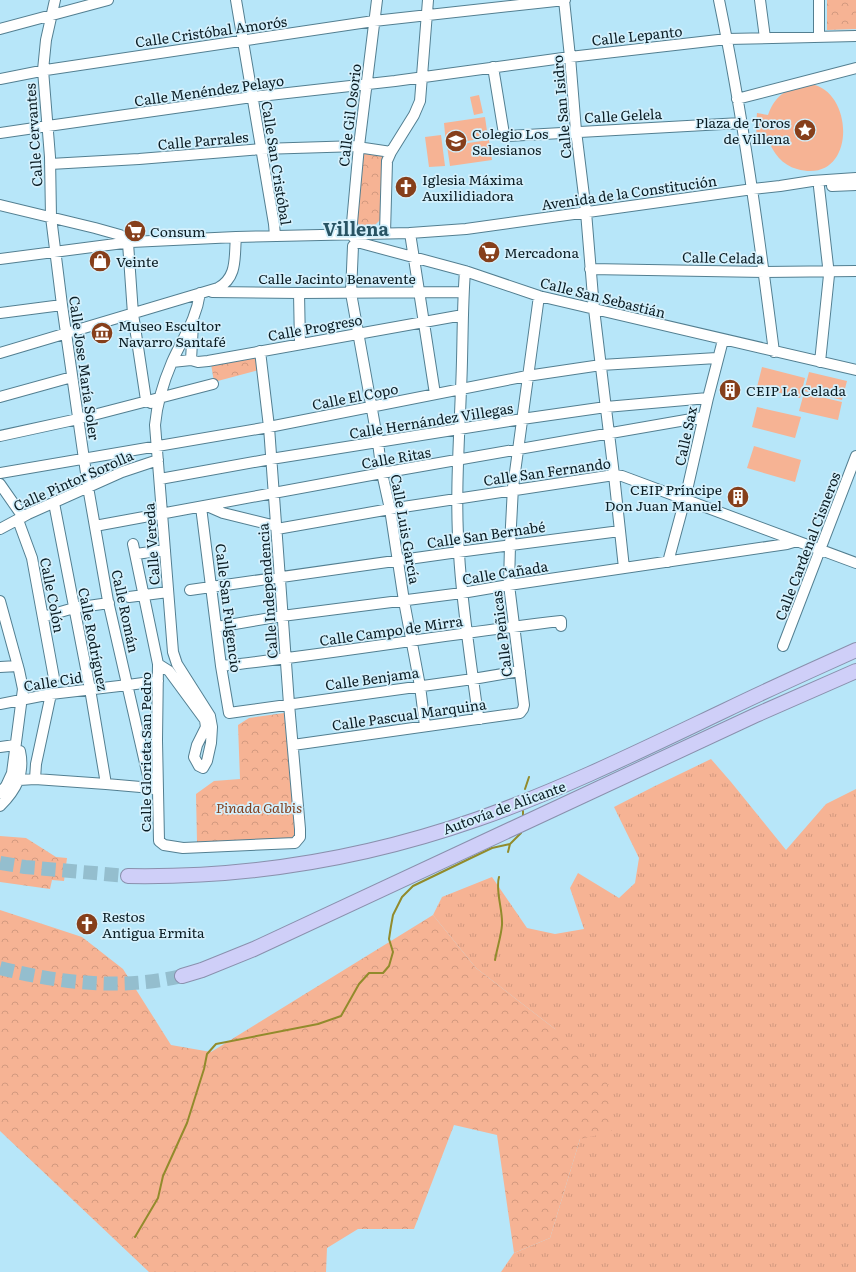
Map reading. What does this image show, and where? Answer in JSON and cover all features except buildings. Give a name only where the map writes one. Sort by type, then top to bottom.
[{"type":"highway","name":"Autovía de Alicante","points":[[128,876],[163,877],[205,875],[286,867],[372,850],[477,819],[539,796],[856,650]]},
{"type":"highway","name":"Autovía de Alicante","points":[[182,976],[202,970],[254,949],[756,715],[856,671]]},
{"type":"street","name":"Calle Cervantes","points":[[55,0],[46,40],[43,70],[48,126],[51,217],[56,252]]},
{"type":"street","points":[[0,29],[108,0]]},
{"type":"street","name":"Calle San Cristóbal","points":[[236,0],[275,236]]},
{"type":"street","name":"Calle Gil Osorio","points":[[354,238],[359,146],[377,0]]},
{"type":"street","points":[[385,233],[387,161],[416,110],[421,94],[428,0]]},
{"type":"street","name":"Calle Cristóbal Amorós","points":[[0,79],[43,70],[374,21],[564,0]]},
{"type":"street","name":"Calle San Isidro","points":[[564,0],[576,131],[586,212],[594,309],[624,568]]},
{"type":"street","points":[[719,0],[753,189],[774,352]]},
{"type":"street","points":[[760,0],[765,38]]},
{"type":"street","points":[[819,0],[819,36]]},
{"type":"street","name":"Calle Lepanto","points":[[422,78],[570,57],[727,39],[856,36]]},
{"type":"street","name":"Calle Gelela","points":[[493,67],[504,134],[506,136],[741,123]]},
{"type":"street","points":[[737,99],[856,68]]},
{"type":"street","name":"Calle Menéndez Pelayo","points":[[0,134],[252,97],[422,78]]},
{"type":"street","name":"Calle Parrales","points":[[50,164],[139,159],[261,149],[359,146],[391,152]]},
{"type":"street","name":"Avenida de la Constitución","points":[[0,259],[130,243],[275,236],[354,238],[385,233],[410,233],[466,229],[812,181],[856,178]]},
{"type":"street","points":[[780,186],[856,186]]},
{"type":"street","points":[[819,187],[829,275],[820,362]]},
{"type":"street","points":[[0,205],[120,235],[130,243]]},
{"type":"street","points":[[410,233],[435,394]]},
{"type":"street","points":[[210,292],[225,284],[232,275],[236,237]]},
{"type":"street","name":"Calle San Sebastián","points":[[354,238],[465,271],[539,296],[856,370]]},
{"type":"street","name":"Calle Luis García","points":[[354,238],[351,293],[372,407],[382,473],[390,509],[404,601],[420,686],[425,726]]},
{"type":"street","name":"Calle Vereda","points":[[130,243],[133,314],[146,400],[152,405],[156,425]]},
{"type":"street","name":"Calle Jose María Soler","points":[[56,252],[88,488]]},
{"type":"street","name":"Calle Celada","points":[[590,269],[764,272],[856,270]]},
{"type":"street","points":[[465,271],[463,292],[462,389],[458,460],[458,552],[467,634],[478,716],[480,719]]},
{"type":"street","name":"Calle Jacinto Benavente","points":[[0,352],[200,293],[463,292]]},
{"type":"street","points":[[191,360],[194,320],[198,308],[200,293]]},
{"type":"street","points":[[299,293],[300,344]]},
{"type":"street","name":"Calle Peñicas","points":[[524,705],[509,585],[510,545],[513,490],[527,376],[539,296]]},
{"type":"street","points":[[0,313],[62,305]]},
{"type":"street","name":"Calle Progreso","points":[[172,362],[191,360],[198,362],[208,361],[463,315]]},
{"type":"street","name":"Calle Vereda","points":[[175,660],[168,592],[156,425],[159,397],[172,362],[194,320]]},
{"type":"street","name":"Calle Sax","points":[[668,562],[685,499],[717,358],[723,340]]},
{"type":"street","name":"Calle Independencia","points":[[159,841],[164,845],[183,848],[295,843],[300,837],[282,616],[269,427],[260,351]]},
{"type":"street","name":"Calle El Copo","points":[[0,473],[269,427],[527,376],[601,366],[717,358]]},
{"type":"street","points":[[0,397],[72,377]]},
{"type":"street","points":[[0,436],[78,419],[146,400],[213,384]]},
{"type":"street","name":"Calle Hernández Villegas","points":[[160,479],[522,419],[606,407],[708,398]]},
{"type":"street","name":"Calle Ritas","points":[[95,526],[382,473],[703,418]]},
{"type":"street","name":"Calle Cardenal Cisneros","points":[[783,646],[856,457]]},
{"type":"street","name":"Calle Pintor Sorolla","points":[[0,529],[122,472],[158,460]]},
{"type":"street","name":"Calle San Fernando","points":[[204,507],[276,528],[458,498],[614,475],[622,476],[856,563]]},
{"type":"street","name":"Calle Colón","points":[[0,484],[21,518],[32,558],[54,678]]},
{"type":"street","name":"Calle Román","points":[[88,488],[109,603],[140,740],[155,790]]},
{"type":"street","name":"Calle Rodríguez","points":[[54,503],[106,782]]},
{"type":"street","name":"Calle San Fulgencio","points":[[204,507],[221,666],[229,713]]},
{"type":"street","name":"Calle San Bernabé","points":[[190,590],[458,552],[620,531]]},
{"type":"street","name":"Calle Cañada","points":[[217,627],[282,616],[462,593],[787,544],[797,541]]},
{"type":"street","name":"Calle Glorieta San Pedro","points":[[159,841],[155,790],[158,664],[134,549],[165,550]]},
{"type":"street","points":[[129,597],[168,592]]},
{"type":"street","points":[[0,601],[23,689],[12,773],[6,786],[0,793]]},
{"type":"street","points":[[43,616],[74,608],[109,603]]},
{"type":"street","name":"Calle Campo de Mirra","points":[[221,666],[412,642],[514,626],[561,622],[561,626]]},
{"type":"street","points":[[175,660],[207,718],[168,671],[158,664],[175,660]]},
{"type":"street","points":[[0,668],[18,666]]},
{"type":"street","name":"Calle Benjama","points":[[229,713],[473,679],[520,671]]},
{"type":"street","name":"Calle Cid","points":[[0,704],[51,694],[158,681]]},
{"type":"street","points":[[35,779],[36,764],[51,694]]},
{"type":"street","name":"Calle Pascual Marquina","points":[[293,745],[520,713],[523,710],[524,705]]},
{"type":"street","points":[[140,740],[157,740]]},
{"type":"street","points":[[0,747],[15,745]]},
{"type":"street","points":[[0,806],[12,794],[19,780],[21,757],[20,752],[15,745]]},
{"type":"street","points":[[19,780],[35,779],[106,782],[155,790]]},
{"type":"green space","points":[[827,0],[856,0],[856,29],[827,30]]},
{"type":"green space","name":"Plaza de Toros de Villena","points":[[811,84],[826,91],[836,103],[842,119],[843,136],[839,152],[830,164],[816,171],[797,169],[787,165],[775,154],[768,139],[757,140],[756,126],[757,113],[768,115],[771,107],[779,96],[790,90]]},
{"type":"green space","points":[[479,95],[483,113],[474,115],[470,97]]},
{"type":"green space","points":[[485,117],[488,138],[446,144],[444,123]]},
{"type":"green space","points":[[441,135],[445,166],[429,167],[425,137]]},
{"type":"green space","points":[[489,140],[492,160],[450,166],[447,146]]},
{"type":"green space","points":[[366,151],[379,152],[384,158],[381,219],[373,227],[361,226],[355,220],[363,154]]},
{"type":"green space","points":[[258,354],[259,370],[214,382],[211,364]]},
{"type":"green space","points":[[762,367],[805,378],[800,398],[757,387]]},
{"type":"green space","points":[[809,372],[847,381],[842,400],[804,391]]},
{"type":"green space","points":[[804,393],[842,402],[838,420],[799,411]]},
{"type":"green space","points":[[757,407],[801,417],[795,438],[752,427]]},
{"type":"green space","points":[[754,446],[801,460],[795,482],[747,468]]},
{"type":"green space","name":"Pinada Galbis","points":[[284,713],[296,834],[292,840],[197,842],[196,794],[214,781],[240,779],[238,725],[249,718]]},
{"type":"green space","points":[[711,759],[786,850],[826,804],[856,789],[856,1272],[501,1272],[514,1253],[550,1238],[580,1139],[555,1029],[476,968],[433,915],[442,897],[492,877],[527,928],[555,934],[584,929],[570,888],[578,873],[619,898],[635,883],[639,858],[614,807]]},
{"type":"green space","points":[[0,836],[26,838],[56,857],[67,858],[64,881],[52,880],[50,889],[0,882]]},
{"type":"green space","points":[[0,910],[82,937],[123,969],[171,1045],[211,1052],[433,915],[476,968],[555,1029],[607,1083],[612,1132],[580,1139],[550,1238],[514,1253],[497,1135],[454,1125],[414,1229],[358,1229],[327,1248],[326,1272],[149,1272],[0,1131]]},
{"type":"waterway","points":[[525,789],[529,777]]},
{"type":"waterway","points":[[523,811],[523,817]]},
{"type":"waterway","points":[[508,852],[510,844],[521,833]]},
{"type":"waterway","points":[[135,1237],[158,1198],[163,1176],[187,1123],[204,1069],[207,1054],[216,1044],[318,1024],[341,1016],[359,984],[369,973],[383,973],[389,966],[393,952],[389,939],[393,915],[402,897],[413,886],[492,848],[510,844]]},
{"type":"waterway","points":[[495,960],[502,925],[498,894],[499,877]]},
{"type":"tunnel","points":[[0,863],[25,867],[128,876]]},
{"type":"tunnel","points":[[0,968],[45,978],[91,983],[137,983],[182,976]]},
{"type":"place","name":"Plaza de Toros de Villena","points":[[805,130]]},
{"type":"place","name":"Colegio Los Salesianos","points":[[456,141]]},
{"type":"place","name":"Iglesia Máxima Auxilidiadora","points":[[406,187]]},
{"type":"place","name":"Consum","points":[[135,231]]},
{"type":"place","name":"Mercadona","points":[[489,252]]},
{"type":"place","name":"Veinte","points":[[100,261]]},
{"type":"place","name":"Museo Escultor Navarro Santafé","points":[[102,333]]},
{"type":"place","name":"CEIP La Celada","points":[[730,390]]},
{"type":"place","name":"CEIP Príncipe Don Juan Manuel","points":[[738,497]]},
{"type":"place","name":"Restos Antigua Ermita","points":[[87,924]]},
{"type":"district","name":"Villena","points":[[356,228]]}]
